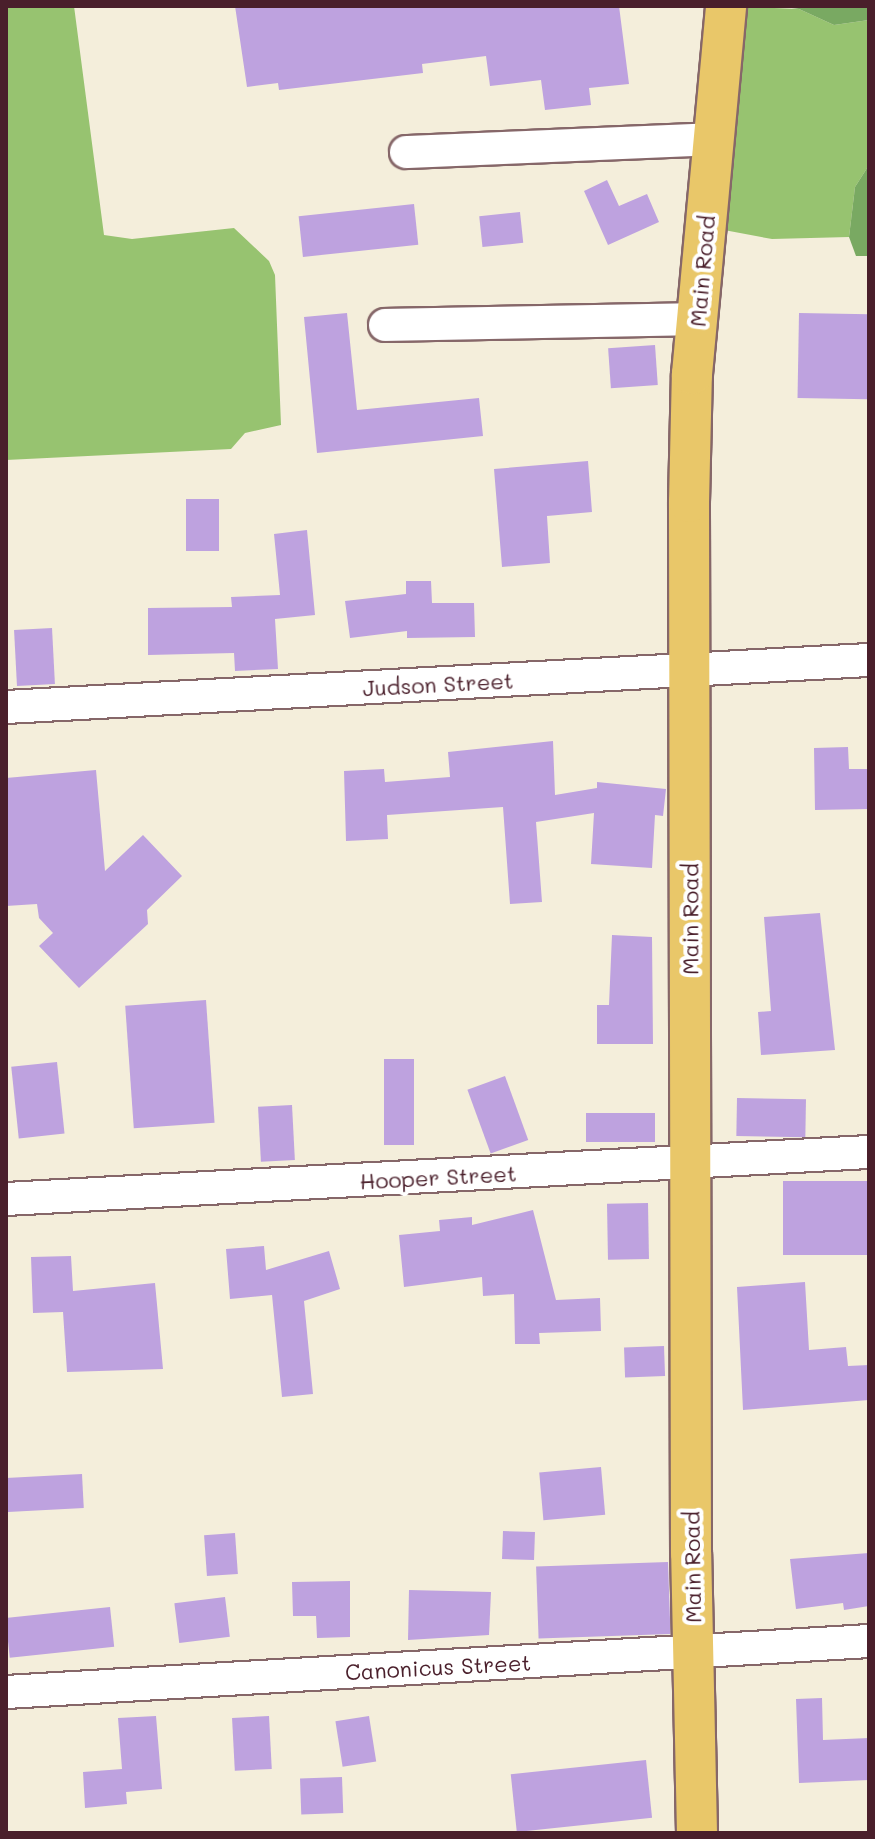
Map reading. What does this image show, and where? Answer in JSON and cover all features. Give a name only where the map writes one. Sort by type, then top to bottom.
[{"type":"main road","name":"Main Road","points":[[697,1833],[689,1163],[690,445],[726,6]]},
{"type":"street","points":[[406,152],[713,139]]},
{"type":"street","points":[[385,325],[699,319]]},
{"type":"street","name":"Judson Street","points":[[6,707],[869,660]]},
{"type":"street","name":"Hooper Street","points":[[6,1199],[869,1152]]},
{"type":"street","name":"Canonicus Street","points":[[6,1692],[869,1641]]},
{"type":"green space","points":[[6,6],[74,6],[104,235],[132,239],[234,228],[269,261],[275,275],[281,425],[245,433],[231,449],[6,460]]},
{"type":"green space","points":[[728,6],[799,9],[834,25],[869,20],[869,165],[855,187],[849,237],[772,239],[708,227]]},
{"type":"green space","points":[[777,6],[869,6],[869,20],[834,25],[799,9]]},
{"type":"green space","points":[[869,165],[869,256],[856,256],[849,237],[855,187]]},
{"type":"building","points":[[235,6],[619,6],[629,84],[589,88],[591,105],[545,110],[541,80],[490,86],[486,56],[422,64],[423,73],[279,90],[278,83],[247,87]]},
{"type":"building","points":[[607,180],[619,206],[647,194],[659,222],[608,245],[584,191]]},
{"type":"building","points":[[414,204],[418,245],[303,257],[299,216]]},
{"type":"building","points":[[520,212],[523,243],[482,247],[479,216]]},
{"type":"building","points":[[347,313],[357,410],[479,398],[483,436],[317,453],[304,317]]},
{"type":"building","points":[[799,313],[869,314],[868,399],[798,398]]},
{"type":"building","points":[[655,345],[658,385],[611,388],[608,348]]},
{"type":"building","points":[[588,461],[592,512],[547,516],[550,563],[502,567],[494,469]]},
{"type":"building","points":[[186,499],[219,499],[219,551],[186,551]]},
{"type":"building","points":[[307,530],[315,615],[275,619],[278,669],[235,671],[234,653],[148,655],[148,608],[232,607],[231,597],[280,595],[274,534]]},
{"type":"building","points":[[406,581],[431,581],[432,603],[474,603],[475,637],[407,638],[407,631],[350,638],[345,601],[406,594]]},
{"type":"building","points":[[52,628],[55,684],[17,686],[14,630]]},
{"type":"building","points":[[553,741],[555,795],[597,788],[597,782],[666,789],[663,816],[655,815],[652,868],[591,864],[594,813],[536,822],[542,902],[510,904],[503,807],[387,815],[388,839],[346,841],[344,771],[384,769],[385,782],[450,777],[448,752]]},
{"type":"building","points":[[848,747],[849,769],[869,769],[869,809],[815,810],[814,748]]},
{"type":"building","points":[[96,770],[105,871],[143,835],[182,876],[147,910],[148,924],[79,988],[39,946],[53,933],[39,918],[37,904],[6,906],[6,778]]},
{"type":"building","points":[[820,913],[835,1050],[761,1055],[758,1012],[771,1011],[764,917]]},
{"type":"building","points":[[612,935],[652,937],[653,1044],[597,1044],[597,1005],[609,1005]]},
{"type":"building","points":[[206,1000],[215,1123],[134,1128],[125,1006]]},
{"type":"building","points":[[384,1059],[414,1059],[414,1145],[384,1145]]},
{"type":"building","points":[[57,1062],[65,1134],[19,1138],[11,1067]]},
{"type":"building","points":[[505,1076],[528,1140],[491,1154],[467,1090]]},
{"type":"building","points":[[737,1098],[806,1099],[805,1137],[736,1136]]},
{"type":"building","points":[[292,1105],[295,1160],[261,1162],[258,1107]]},
{"type":"building","points":[[586,1113],[655,1113],[655,1142],[586,1142]]},
{"type":"building","points":[[783,1181],[869,1181],[869,1255],[783,1255]]},
{"type":"building","points":[[648,1203],[649,1259],[608,1260],[607,1204]]},
{"type":"building","points":[[533,1210],[556,1300],[600,1298],[601,1331],[539,1333],[540,1344],[515,1344],[514,1294],[483,1296],[482,1277],[404,1287],[399,1235],[440,1231],[439,1220],[472,1217],[472,1225]]},
{"type":"building","points":[[264,1246],[266,1270],[329,1251],[340,1289],[304,1301],[313,1394],[282,1397],[272,1295],[230,1299],[226,1249]]},
{"type":"building","points":[[71,1256],[73,1291],[155,1283],[163,1369],[67,1372],[63,1312],[33,1313],[31,1257]]},
{"type":"building","points":[[805,1282],[809,1350],[846,1347],[848,1366],[869,1365],[869,1400],[743,1410],[737,1287]]},
{"type":"building","points":[[664,1346],[665,1376],[625,1377],[624,1347]]},
{"type":"building","points":[[601,1467],[605,1515],[543,1520],[539,1472]]},
{"type":"building","points":[[82,1474],[84,1508],[8,1512],[6,1478]]},
{"type":"building","points":[[503,1531],[535,1532],[534,1560],[502,1559]]},
{"type":"building","points":[[235,1533],[238,1574],[207,1576],[204,1535]]},
{"type":"building","points":[[869,1553],[869,1606],[844,1610],[843,1603],[796,1609],[790,1559]]},
{"type":"building","points":[[668,1562],[671,1634],[539,1639],[536,1567]]},
{"type":"building","points":[[350,1581],[350,1637],[317,1638],[316,1616],[293,1616],[292,1582]]},
{"type":"building","points":[[409,1590],[491,1592],[489,1635],[408,1640]]},
{"type":"building","points":[[225,1597],[230,1637],[179,1643],[174,1603]]},
{"type":"building","points":[[110,1607],[114,1647],[10,1658],[6,1618]]},
{"type":"building","points":[[822,1698],[823,1740],[869,1738],[869,1780],[799,1783],[796,1699]]},
{"type":"building","points":[[156,1716],[162,1789],[126,1792],[127,1804],[85,1808],[83,1772],[122,1769],[118,1718]]},
{"type":"building","points":[[269,1716],[272,1769],[235,1771],[232,1718]]},
{"type":"building","points":[[369,1716],[376,1761],[343,1767],[335,1721]]},
{"type":"building","points":[[646,1760],[652,1818],[517,1832],[511,1774]]},
{"type":"building","points":[[342,1777],[343,1813],[301,1814],[300,1778]]}]
